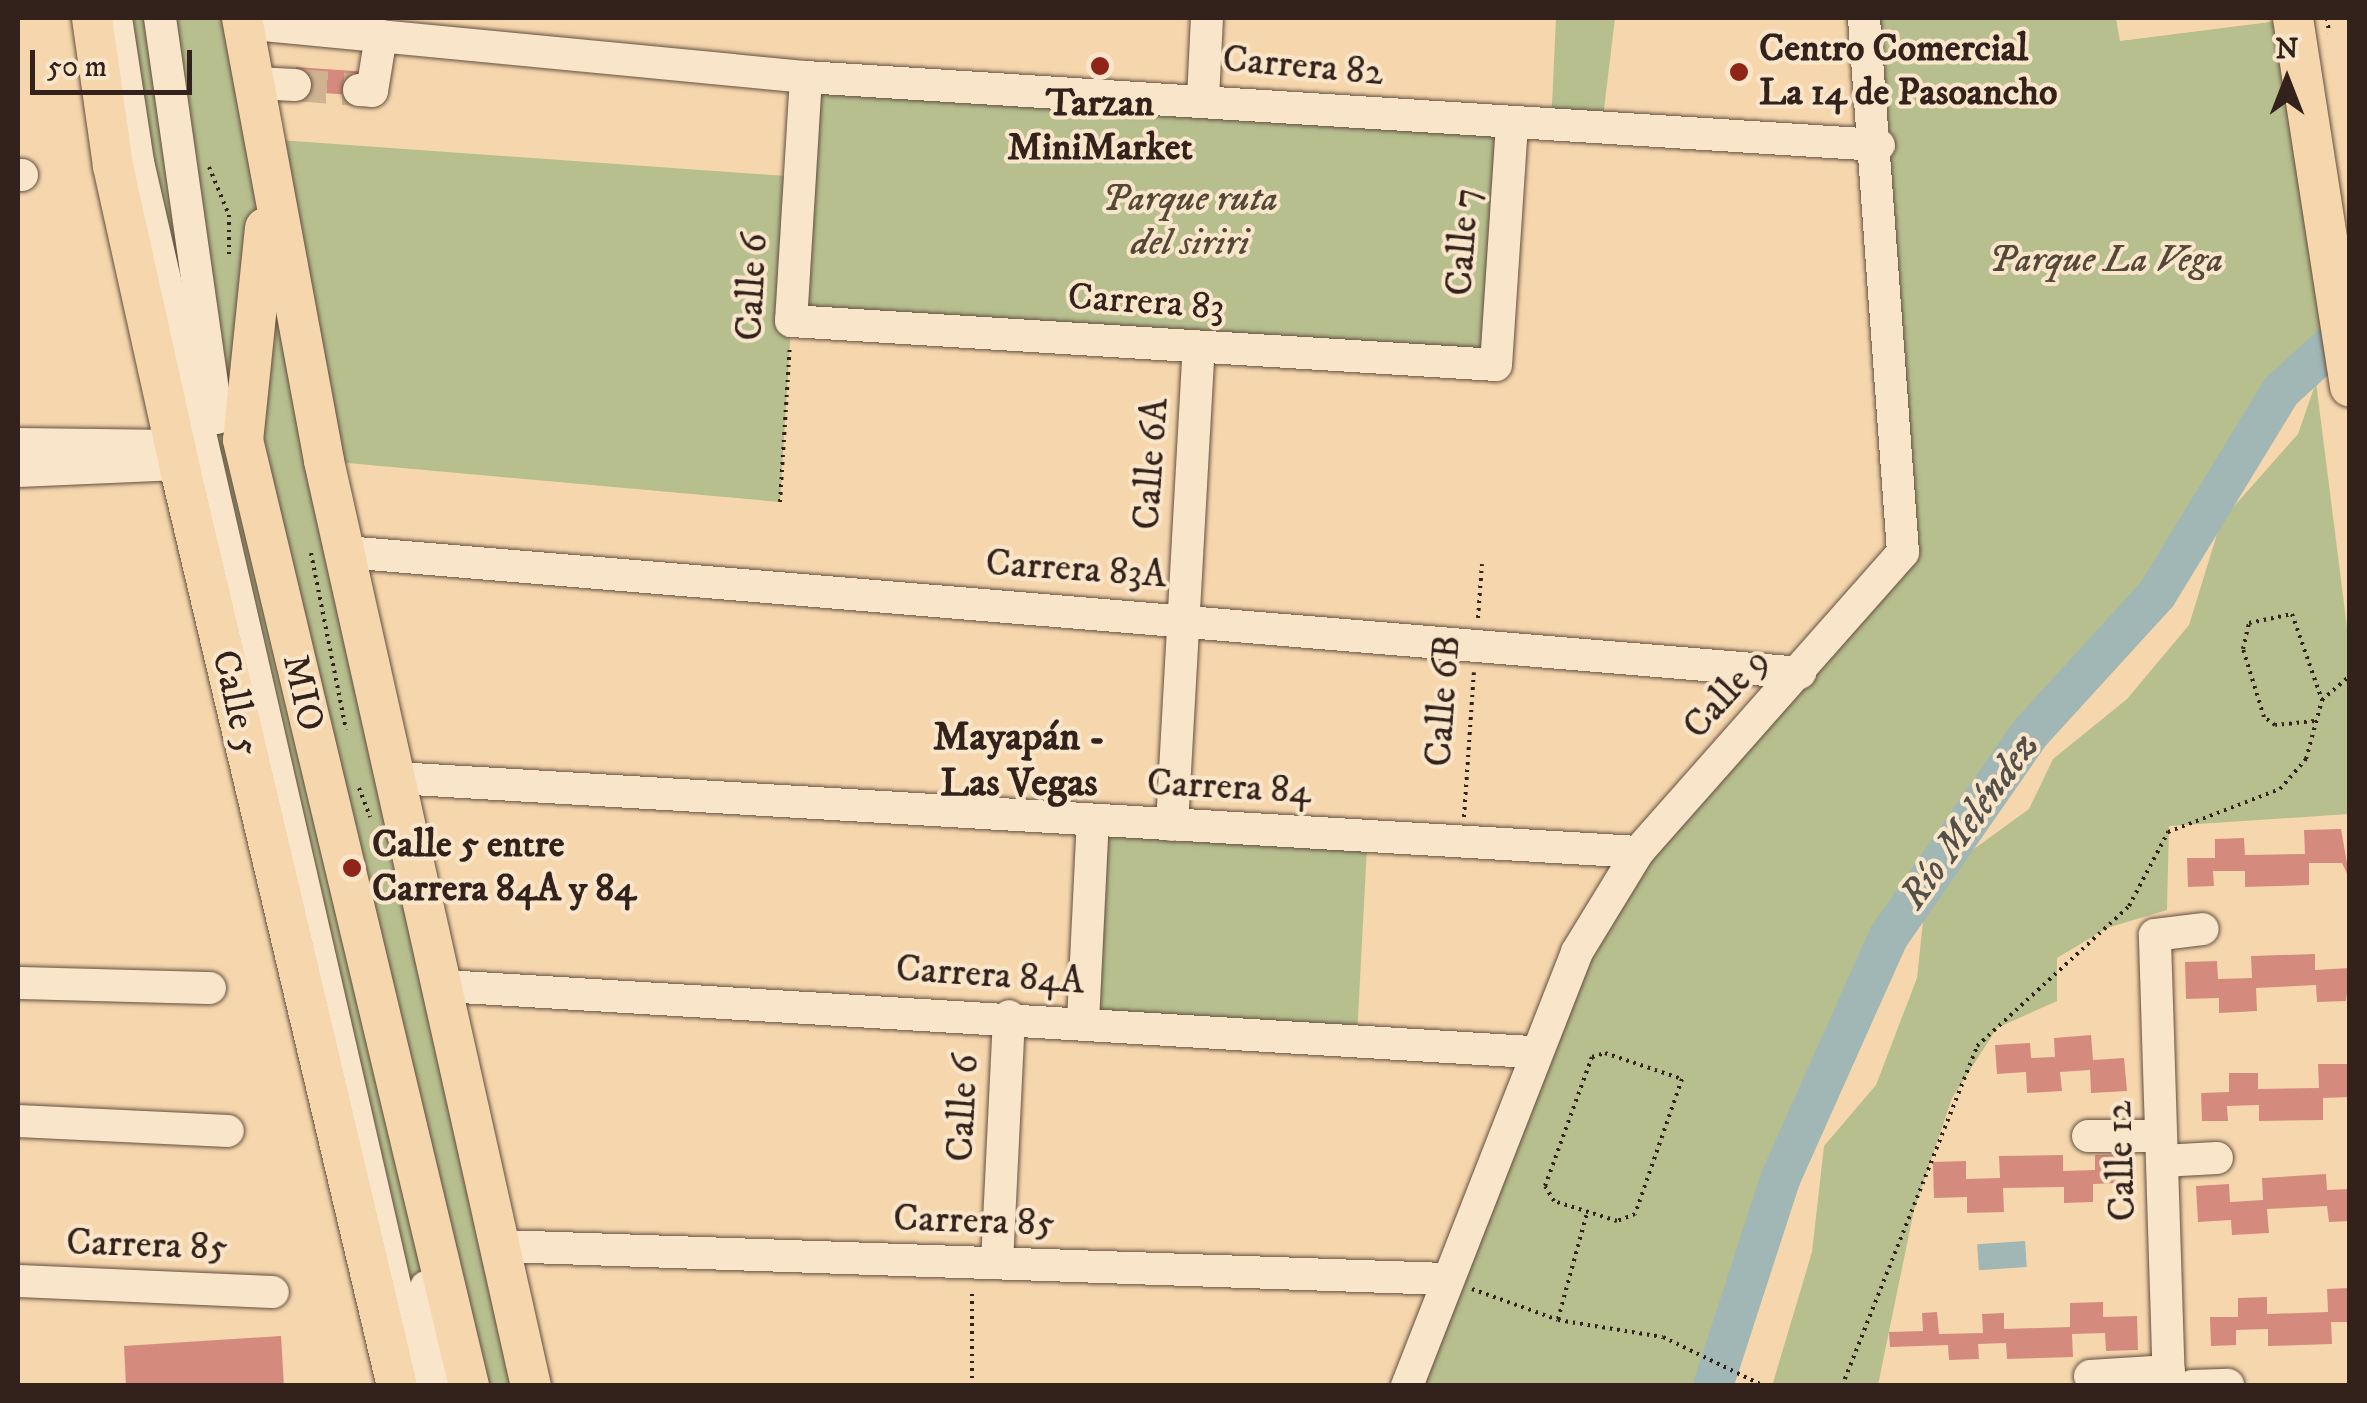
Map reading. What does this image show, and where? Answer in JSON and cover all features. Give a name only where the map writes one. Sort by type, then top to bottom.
[{"type":"main road","name":"Calle 5","points":[[92,18],[113,166],[206,454],[397,1386]]},
{"type":"main road","points":[[2294,18],[2348,378]]},
{"type":"main road","points":[[242,20],[270,192],[346,552],[531,1386]]},
{"type":"main road","points":[[270,192],[206,454],[469,1386]]},
{"type":"street","name":"MIO","points":[[116,18],[138,162],[418,1386]]},
{"type":"street","name":"MIO","points":[[160,18],[206,454],[447,1386]]},
{"type":"street","points":[[1203,99],[1207,18]]},
{"type":"street","name":"Calle 9","points":[[1408,1386],[1531,1052],[1638,852],[1903,552],[1879,145],[1864,18]]},
{"type":"street","name":"Carrera 82","points":[[242,20],[806,76],[1879,145]]},
{"type":"street","points":[[360,90],[372,91],[381,36]]},
{"type":"street","name":"Calle 6","points":[[792,321],[806,76]]},
{"type":"street","points":[[255,83],[295,86]]},
{"type":"street","name":"Calle 7","points":[[1496,365],[1512,124]]},
{"type":"street","name":"Carrera 83","points":[[792,321],[1496,365]]},
{"type":"street","name":"Calle 6A","points":[[1172,825],[1199,347]]},
{"type":"street","points":[[18,444],[206,454]]},
{"type":"street","points":[[18,471],[206,454]]},
{"type":"street","name":"Carrera 83A","points":[[346,552],[1476,640],[1800,673]]},
{"type":"street","name":"Carrera 84","points":[[396,778],[1638,852]]},
{"type":"street","points":[[1083,1022],[1093,820]]},
{"type":"street","name":"Calle 12","points":[[2177,1380],[2162,1149],[2155,935],[2204,928]]},
{"type":"street","points":[[18,984],[210,988]]},
{"type":"street","name":"Carrera 84A","points":[[444,986],[1008,1016],[1531,1052]]},
{"type":"street","name":"Calle 6","points":[[985,1262],[1008,1016]]},
{"type":"street","points":[[18,1122],[228,1130]]},
{"type":"street","points":[[2088,1136],[2218,1158]]},
{"type":"street","name":"Carrera 85","points":[[501,1246],[1444,1280]]},
{"type":"street","name":"Carrera 85","points":[[18,1280],[273,1292]]},
{"type":"street","points":[[2090,1376],[2228,1384]]},
{"type":"path","name":"Calle 6","points":[[780,502],[792,321]]},
{"type":"path","name":"Calle 6B","points":[[1462,842],[1482,564]]},
{"type":"path","points":[[2316,721],[2275,725],[2264,717],[2243,649],[2250,623],[2292,614],[2322,700]]},
{"type":"path","points":[[1842,1386],[1977,1046],[2129,906],[2168,832],[2280,790],[2306,759],[2322,700],[2350,676]]},
{"type":"path","points":[[1592,1057],[1677,1071],[1682,1088],[1635,1214],[1617,1221],[1587,1212],[1554,1202],[1544,1186],[1592,1057]]},
{"type":"path","points":[[1558,1320],[1587,1212]]},
{"type":"path","points":[[972,1386],[985,1262]]},
{"type":"path","points":[[1444,1280],[1558,1320],[1702,1352],[1764,1386]]},
{"type":"green space","name":"Parque ruta del siriri","points":[[116,18],[242,18],[265,139],[799,177],[806,77],[1512,124],[1496,365],[791,327],[780,502],[325,461],[531,1385],[418,1385]]},
{"type":"green space","points":[[1556,18],[1615,18],[1602,126],[1551,126]]},
{"type":"green space","name":"Parque La Vega","points":[[1864,18],[2116,18],[2120,41],[2294,19],[2340,334],[2281,391],[2157,594],[2031,732],[1889,936],[1781,1177],[1713,1385],[1407,1386],[1577,952],[1903,551]]},
{"type":"green space","points":[[2316,382],[2349,643],[2349,814],[2169,826],[2167,910],[2107,928],[2057,958],[2057,1001],[1997,1028],[1952,1098],[1914,1210],[1878,1385],[1772,1386],[1812,1252],[1824,1146],[1876,1085],[1917,978],[1927,883],[2029,809],[2053,759],[2127,699],[2189,625],[2221,521],[2298,434]]},
{"type":"green space","points":[[1093,820],[1368,834],[1357,1036],[1082,1022]]},
{"type":"water","points":[[2025,1241],[2027,1267],[1979,1270],[1977,1244]]},
{"type":"building","points":[[296,67],[361,72],[359,95],[294,91]]},
{"type":"building","points":[[2341,829],[2350,880],[2342,863],[2309,863],[2309,885],[2245,887],[2245,871],[2213,871],[2214,886],[2188,887],[2187,858],[2215,858],[2215,839],[2244,838],[2245,855],[2305,854],[2304,830]]},
{"type":"building","points":[[2315,954],[2315,970],[2350,968],[2346,1001],[2317,1002],[2316,985],[2256,988],[2257,1011],[2219,1013],[2219,998],[2186,999],[2185,962],[2217,961],[2218,979],[2252,978],[2251,956]]},
{"type":"building","points":[[2091,1035],[2093,1060],[2124,1058],[2127,1091],[2091,1093],[2090,1070],[2060,1072],[2062,1091],[2027,1093],[2026,1072],[1997,1074],[1995,1045],[2030,1043],[2031,1058],[2055,1057],[2054,1038]]},
{"type":"building","points":[[2318,1064],[2350,1064],[2350,1097],[2323,1098],[2323,1120],[2259,1121],[2259,1105],[2227,1106],[2228,1121],[2202,1121],[2201,1093],[2229,1092],[2229,1073],[2258,1073],[2258,1089],[2319,1088]]},
{"type":"building","points":[[2120,1154],[2121,1183],[2093,1184],[2093,1202],[2064,1203],[2064,1187],[2003,1188],[2004,1212],[1967,1213],[1967,1197],[1934,1198],[1933,1162],[1966,1161],[1966,1179],[2000,1178],[1999,1156],[2063,1155],[2063,1171],[2095,1170],[2095,1155]]},
{"type":"building","points":[[2326,1174],[2327,1190],[2350,1189],[2350,1221],[2329,1222],[2327,1206],[2267,1209],[2269,1233],[2232,1235],[2231,1220],[2198,1222],[2196,1186],[2229,1184],[2230,1202],[2263,1200],[2262,1178]]},
{"type":"building","points":[[2350,1288],[2350,1322],[2331,1322],[2332,1344],[2268,1346],[2268,1329],[2236,1330],[2236,1345],[2211,1346],[2210,1317],[2238,1317],[2238,1298],[2267,1297],[2267,1314],[2328,1312],[2327,1289]]},
{"type":"building","points":[[2103,1302],[2103,1317],[2137,1316],[2138,1350],[2106,1351],[2105,1333],[2072,1334],[2073,1357],[2007,1359],[2006,1343],[1978,1344],[1979,1359],[1949,1360],[1948,1345],[1890,1347],[1889,1332],[1923,1331],[1922,1313],[1937,1312],[1939,1334],[1983,1333],[1982,1314],[2004,1313],[2004,1329],[2070,1327],[2070,1303]]},
{"type":"building","points":[[281,1336],[284,1386],[126,1386],[124,1346]]},
{"type":"waterway","name":"Río Meléndez","points":[[1713,1386],[1781,1177],[1889,936],[2031,732],[2157,594],[2281,391],[2350,328]]},
{"type":"tunnel","points":[[295,85],[359,90]]},
{"type":"place","name":"Tarzan MiniMarket","points":[[1100,66]]},
{"type":"place","name":"Centro Comercial La 14 de Pasoancho","points":[[1739,72]]},
{"type":"place","name":"Calle 5 entre Carrera 84A y 84","points":[[352,868]]},
{"type":"district","name":"Mayapán - Las Vegas","points":[[1019,761]]}]
